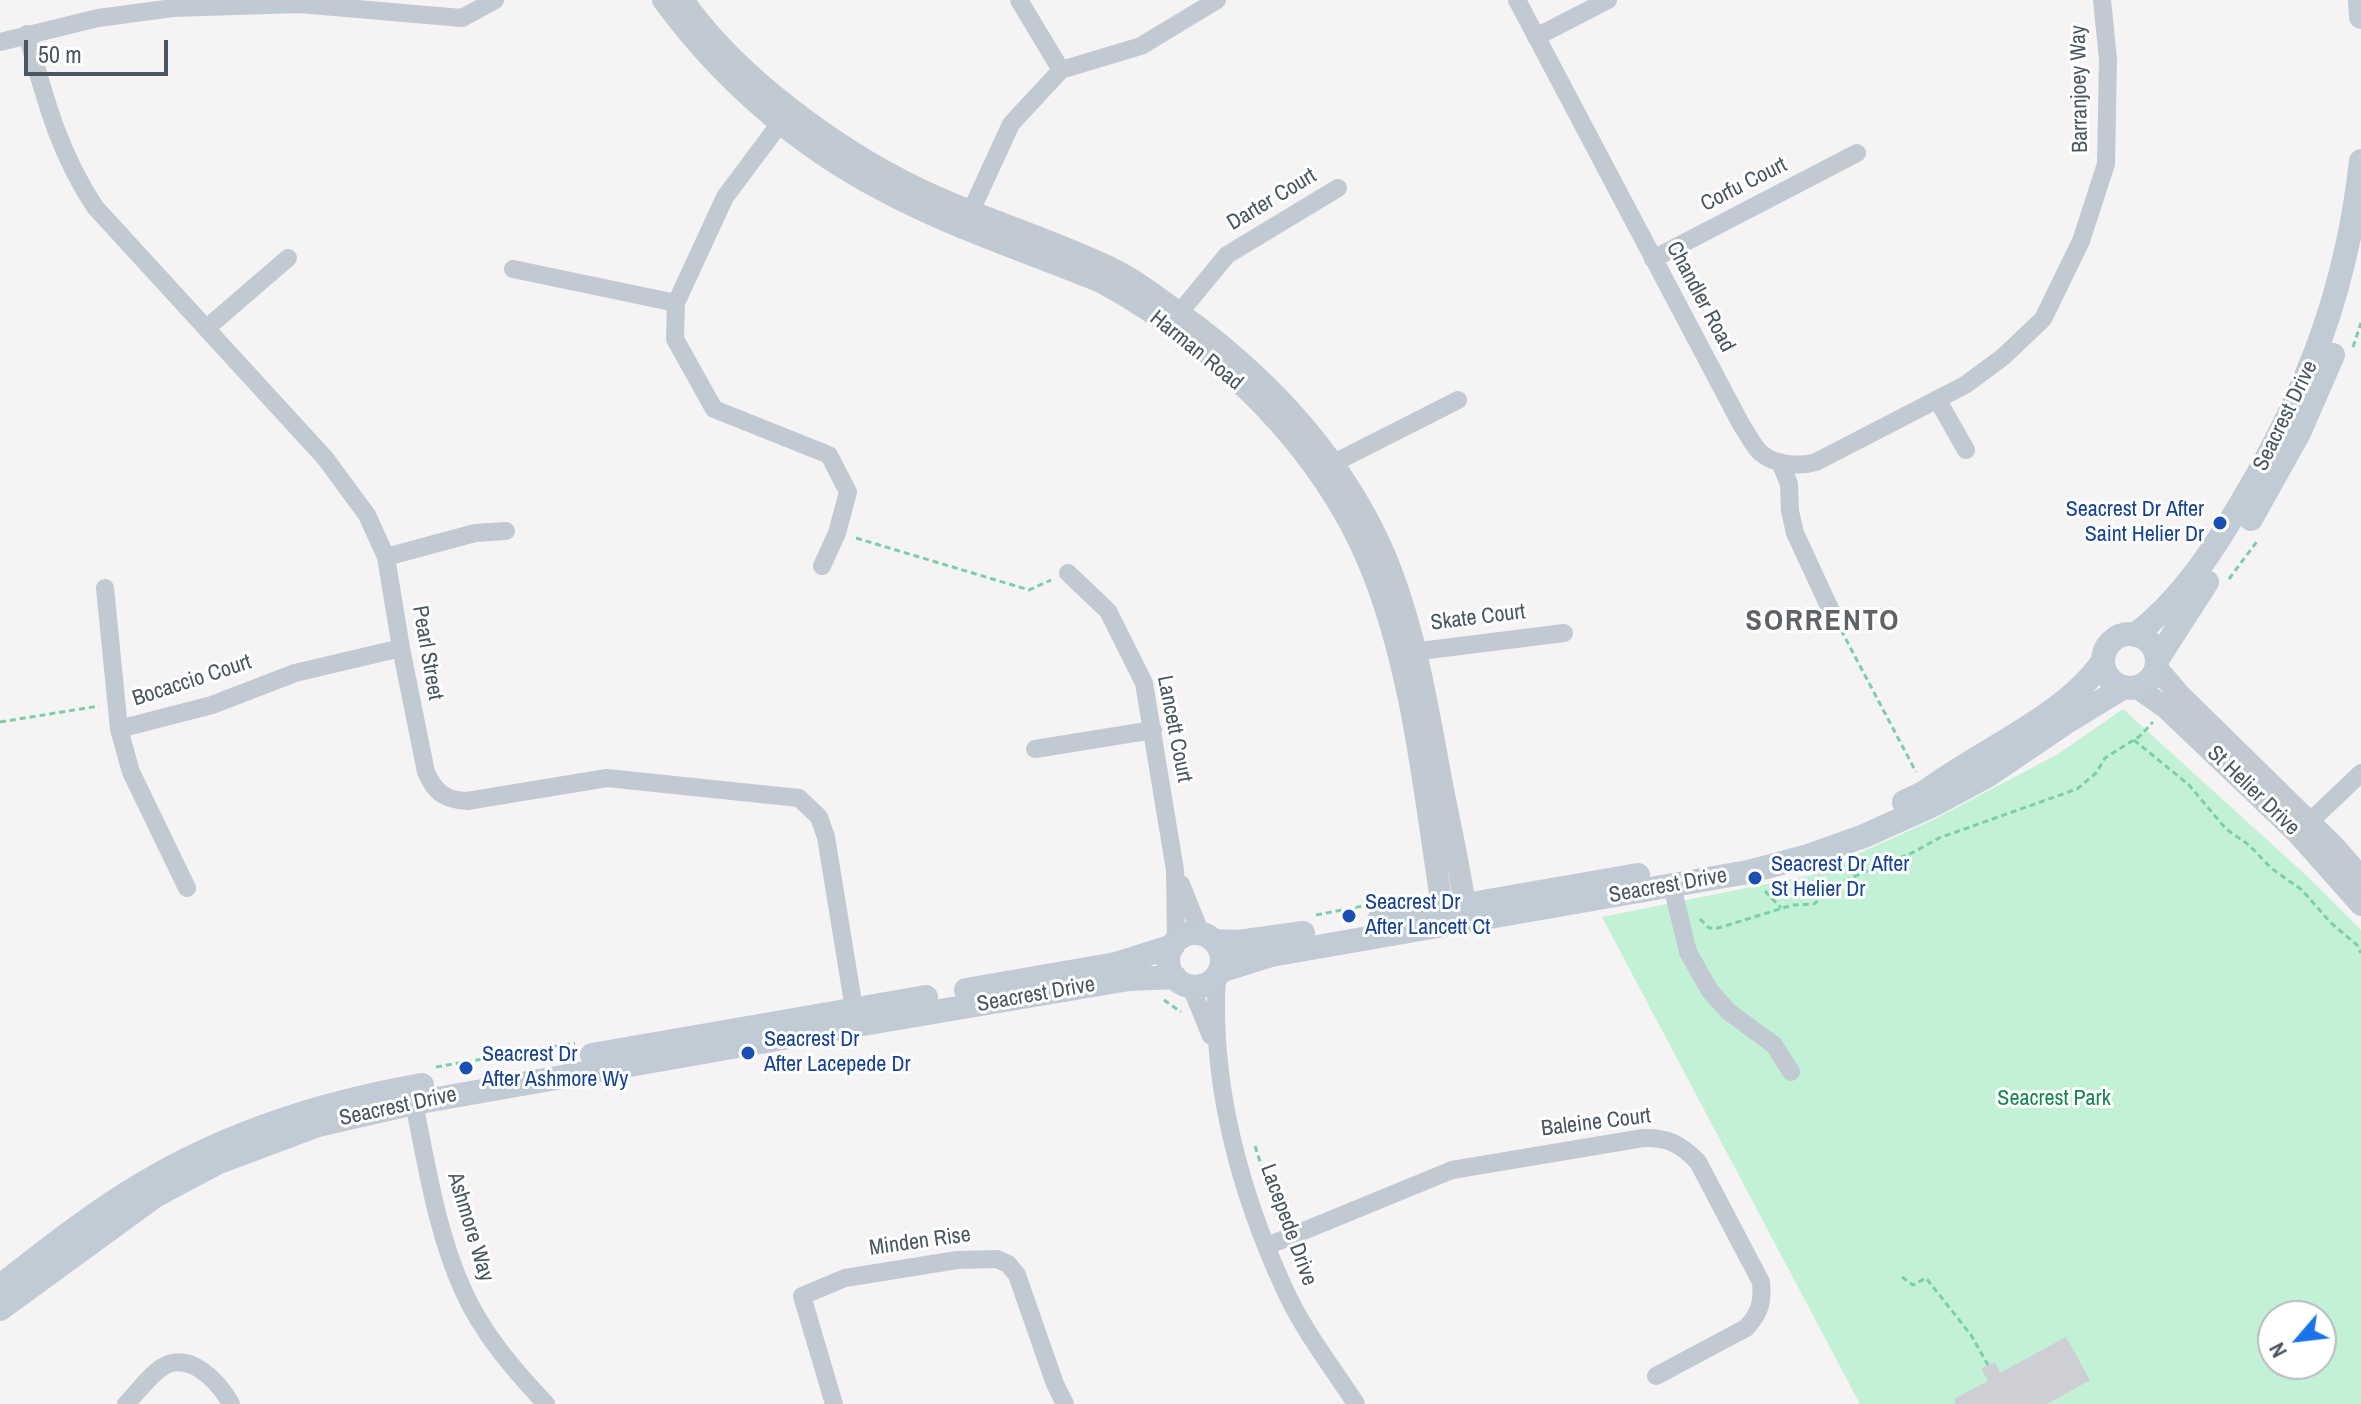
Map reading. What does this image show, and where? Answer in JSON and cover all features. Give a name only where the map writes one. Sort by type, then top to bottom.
[{"type":"main road","points":[[2360,0],[2361,17]]},
{"type":"main road","name":"Seacrest Drive","points":[[2135,635],[2171,605],[2188,583],[2232,519],[2290,414],[2332,310],[2349,236],[2361,161]]},
{"type":"main road","name":"Seacrest Drive","points":[[2156,664],[2197,597],[2239,539],[2299,433],[2335,350],[2361,257]]},
{"type":"main road","points":[[2135,635],[2150,644],[2156,664],[2149,680],[2130,687],[2111,680],[2103,661],[2110,644],[2117,638],[2135,635]]},
{"type":"main road","name":"Seacrest Drive","points":[[856,1017],[1129,979],[1206,985],[1219,973],[1271,955],[1746,856],[1832,831],[1925,792],[2078,690],[2103,661]]},
{"type":"main road","name":"Seacrest Drive","points":[[2,1297],[155,1196],[219,1162],[318,1125],[412,1095],[856,1017],[1116,964],[1174,944],[1183,936],[1260,940],[1672,886],[1779,865],[1864,836],[1933,805],[1987,776],[2065,723],[2130,687]]},
{"type":"main road","points":[[1208,938],[1222,955],[1219,973]]},
{"type":"main road","points":[[1174,944],[1169,962],[1183,982]]},
{"type":"street","points":[[0,42],[98,18],[149,11],[299,2],[462,18],[495,0]]},
{"type":"street","name":"Harman Road","points":[[663,0],[712,60],[785,116],[967,219],[1119,272],[1174,320],[1236,357],[1294,413],[1325,467],[1379,543],[1398,592],[1413,724],[1455,915]]},
{"type":"street","name":"Harman Road","points":[[683,0],[785,116]]},
{"type":"street","points":[[1019,0],[1061,70]]},
{"type":"street","points":[[967,219],[1011,124],[1061,70],[1141,46],[1217,0]]},
{"type":"street","name":"Chandler Road","points":[[1517,0],[1742,426],[1761,453],[1780,462]]},
{"type":"street","points":[[1536,37],[1608,0]]},
{"type":"street","name":"Barranjoey Way","points":[[1780,462],[1803,466],[1816,462],[1965,385],[2003,357],[2043,319],[2081,241],[2106,164],[2108,59],[2102,0]]},
{"type":"street","name":"Pearl Street","points":[[27,34],[56,133],[81,186],[110,226],[208,327],[325,458],[356,498],[386,557],[426,772],[433,787],[452,801],[467,801],[607,778],[799,798],[819,817],[826,837],[856,1017]]},
{"type":"street","points":[[785,116],[725,197],[676,303],[675,339],[714,409],[829,455],[848,492],[837,533],[822,566]]},
{"type":"street","name":"Corfu Court","points":[[1653,259],[1857,153]]},
{"type":"street","name":"Darter Court","points":[[1174,320],[1227,255],[1338,188]]},
{"type":"street","points":[[208,327],[288,258]]},
{"type":"street","points":[[513,269],[676,303]]},
{"type":"street","points":[[1937,399],[1966,450]]},
{"type":"street","points":[[1325,467],[1458,400]]},
{"type":"street","points":[[1780,462],[1789,484],[1795,533],[1832,613]]},
{"type":"street","points":[[386,557],[475,533],[506,531]]},
{"type":"street","name":"Lancett Court","points":[[1068,573],[1108,611],[1144,683],[1175,870],[1174,944]]},
{"type":"street","points":[[105,588],[119,729]]},
{"type":"street","name":"Skate Court","points":[[1406,652],[1564,633]]},
{"type":"street","name":"Bocaccio Court","points":[[187,888],[131,772],[119,729],[212,705],[295,673],[401,648]]},
{"type":"street","name":"St Helier Drive","points":[[2156,664],[2179,694],[2303,828],[2361,905]]},
{"type":"street","name":"St Helier Drive","points":[[2130,687],[2166,708],[2361,877]]},
{"type":"street","points":[[1035,749],[1153,730]]},
{"type":"street","points":[[2303,828],[2361,773]]},
{"type":"street","name":"Lancett Court","points":[[1175,870],[1208,938]]},
{"type":"street","points":[[1672,886],[1688,952],[1710,991],[1729,1012],[1774,1045],[1791,1072]]},
{"type":"street","name":"Lacepede Drive","points":[[1219,973],[1216,1045],[1226,1115],[1248,1192],[1285,1291],[1304,1326],[1356,1404]]},
{"type":"street","name":"Lacepede Drive","points":[[1183,982],[1216,1045]]},
{"type":"street","name":"Ashmore Way","points":[[412,1095],[442,1231],[463,1292],[499,1350],[546,1404]]},
{"type":"street","name":"Baleine Court","points":[[1267,1246],[1452,1170],[1643,1138],[1666,1139],[1688,1151],[1698,1162],[1761,1282],[1762,1294],[1756,1317],[1746,1328],[1656,1376]]},
{"type":"street","name":"Minden Rise","points":[[834,1404],[802,1296],[845,1278],[901,1267],[983,1258],[1008,1264],[1017,1275],[1065,1404]]},
{"type":"street","points":[[126,1404],[159,1370],[172,1364],[199,1368],[213,1378],[231,1404]]},
{"type":"path","points":[[837,533],[1029,590],[1068,573]]},
{"type":"path","points":[[1832,613],[1925,792]]},
{"type":"path","points":[[0,722],[115,703]]},
{"type":"path","points":[[1698,911],[1701,921],[1709,928],[1718,928],[1793,905],[1814,904],[1836,884],[1914,852],[1939,838],[2077,789],[2096,773],[2105,758],[2134,740],[2189,785],[2226,829],[2302,890],[2329,921],[2357,945],[2361,953]]},
{"type":"path","points":[[1252,1134],[1285,1238]]},
{"type":"path","points":[[1902,1277],[1913,1285],[1926,1278],[1971,1335],[1988,1365]]},
{"type":"green space","name":"Seacrest Park","points":[[2123,709],[2308,877],[2361,930],[2361,1404],[1860,1404],[1602,917],[1811,875],[1935,819],[2058,754]]},
{"type":"building","points":[[2066,1337],[2090,1380],[2047,1404],[1956,1404],[1954,1399],[1988,1381],[1981,1369],[1995,1362],[2000,1373]]},
{"type":"place","name":"Seacrest Dr After Saint Helier Dr","points":[[2220,523]]},
{"type":"place","name":"Seacrest Dr After St Helier Dr","points":[[1755,878]]},
{"type":"place","name":"Seacrest Dr After Lancett Ct","points":[[1349,916]]},
{"type":"place","name":"Seacrest Dr After Lacepede Dr","points":[[748,1053]]},
{"type":"place","name":"Seacrest Dr After Ashmore Wy","points":[[466,1068]]},
{"type":"district","name":"SORRENTO","points":[[1823,622]]}]
